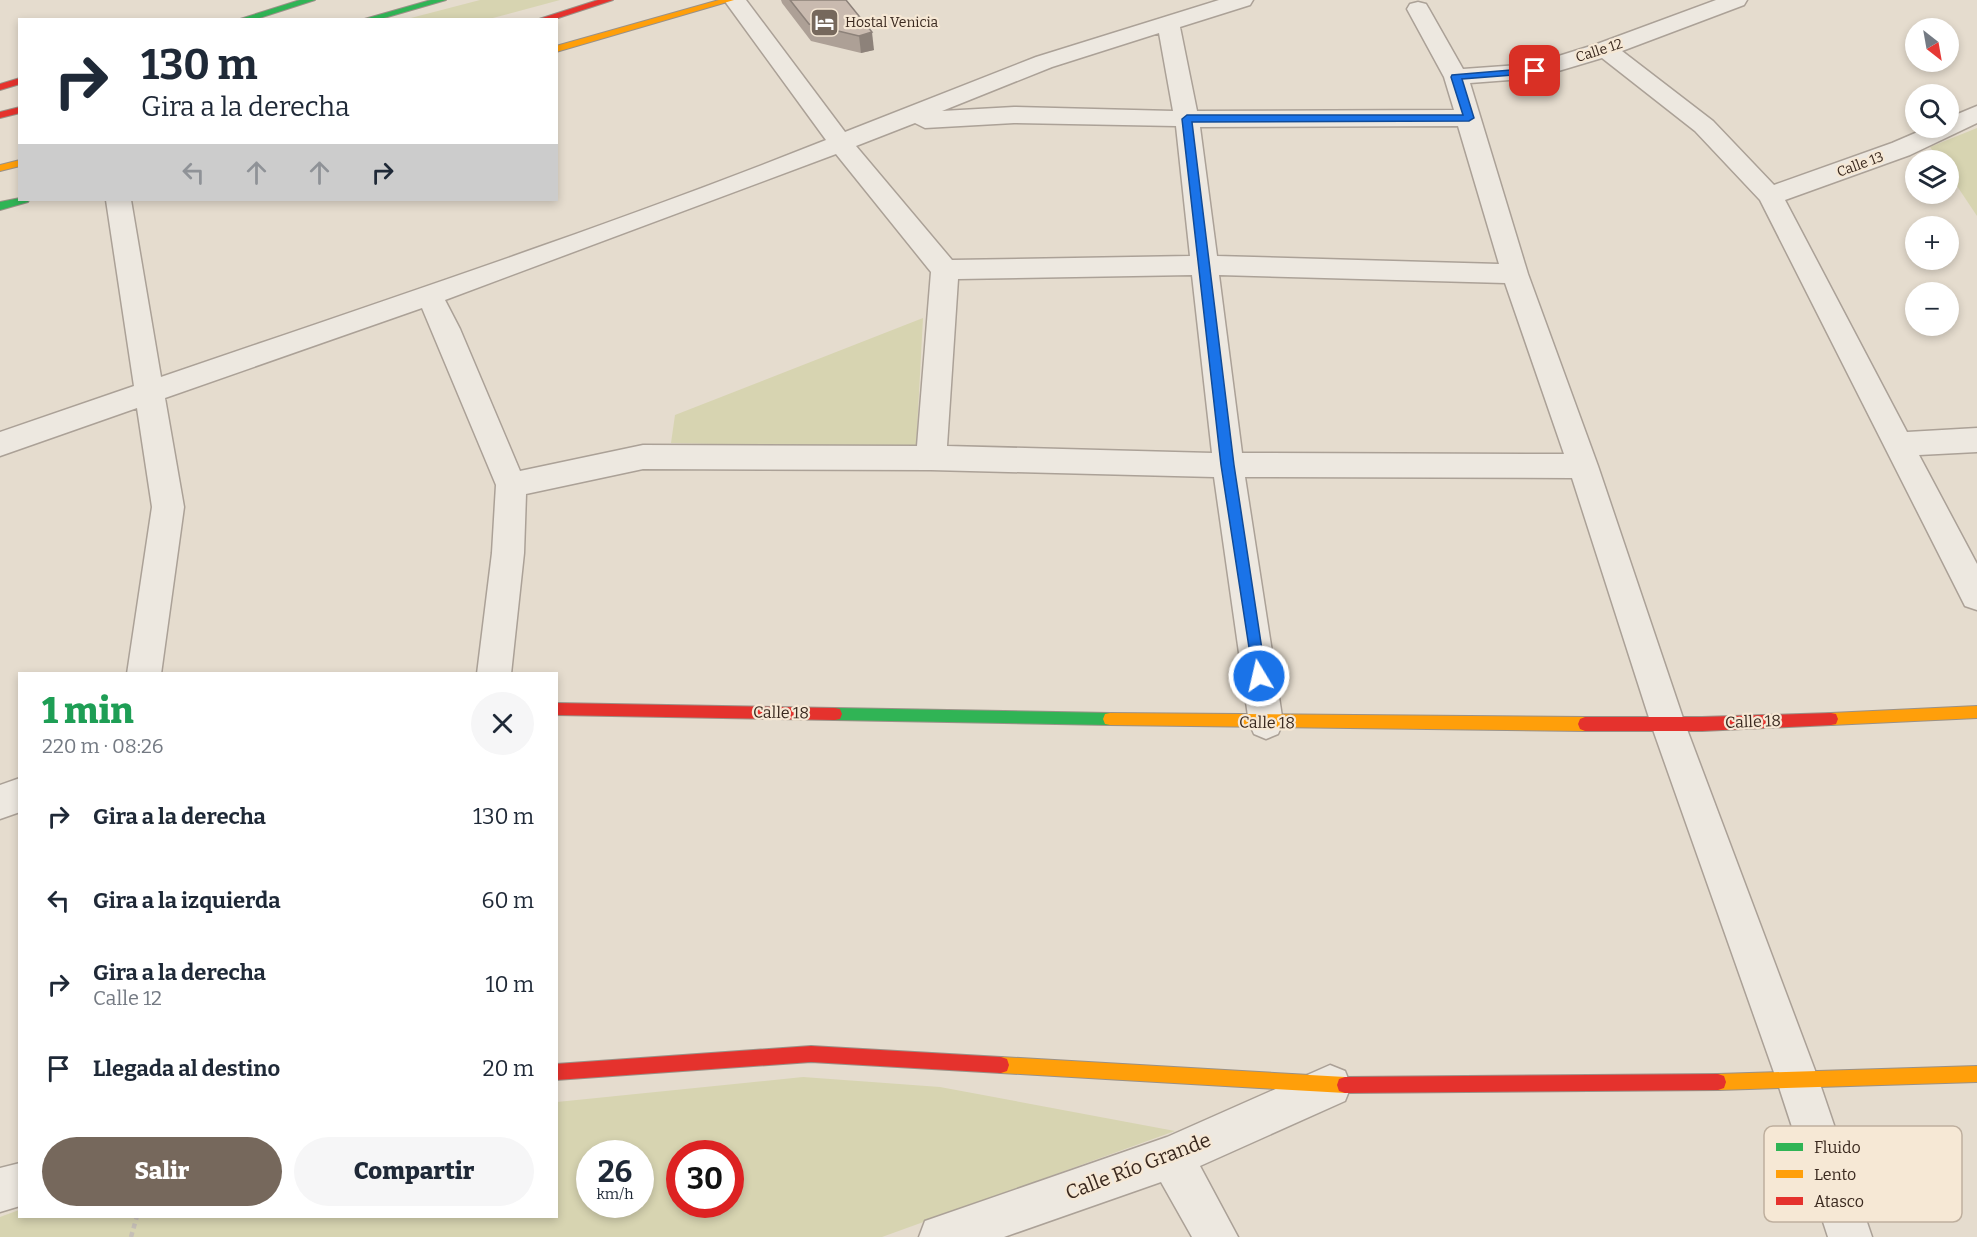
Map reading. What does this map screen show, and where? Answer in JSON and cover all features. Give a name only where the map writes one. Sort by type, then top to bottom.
[{"type":"street","points":[[248,18],[310,0]]},
{"type":"street","points":[[373,18],[441,0]]},
{"type":"street","points":[[547,18],[608,0]]},
{"type":"street","points":[[558,48],[729,0]]},
{"type":"street","points":[[735,0],[841,144],[945,270],[931,458]]},
{"type":"street","points":[[0,444],[429,295],[774,171],[1044,62],[1242,0]]},
{"type":"street","name":"Calle 12","points":[[1456,77],[1535,71],[1605,49],[1736,0]]},
{"type":"street","points":[[1418,9],[1456,77],[1515,274],[1583,466],[1668,724],[1813,1126]]},
{"type":"street","points":[[1168,24],[1187,119],[1227,465],[1266,723]]},
{"type":"street","points":[[1605,49],[1704,126],[1770,196],[1977,596]]},
{"type":"street","points":[[0,87],[18,82]]},
{"type":"street","points":[[0,115],[18,110]]},
{"type":"street","name":"Calle 13","points":[[1959,122],[1977,114]]},
{"type":"street","points":[[897,121],[1014,115],[1187,119],[1469,118]]},
{"type":"street","name":"Calle 13","points":[[1770,196],[1900,149],[1924,138]]},
{"type":"street","points":[[0,168],[18,164]]},
{"type":"street","points":[[0,206],[20,201]]},
{"type":"street","points":[[118,201],[168,507],[144,672]]},
{"type":"street","points":[[945,270],[1204,265],[1515,274]]},
{"type":"street","points":[[429,295],[446,329],[511,485],[508,553],[494,672]]},
{"type":"street","points":[[1898,444],[1977,440]]},
{"type":"street","points":[[511,485],[643,457],[931,458],[1227,465],[1583,466]]},
{"type":"street","name":"Calle 18","points":[[558,709],[1266,723],[1668,724],[1977,712]]},
{"type":"street","points":[[0,802],[18,796]]},
{"type":"street","points":[[558,1072],[811,1053],[1331,1085],[1798,1081],[1977,1074]]},
{"type":"street","name":"Calle Río Grande","points":[[941,1237],[1171,1157],[1331,1085]]},
{"type":"street","points":[[1171,1157],[1216,1237]]},
{"type":"street","points":[[0,1190],[18,1185]]},
{"type":"street","points":[[1845,1222],[1850,1237]]},
{"type":"path","points":[[131,1237],[136,1218]]},
{"type":"shaded area","points":[[480,0],[560,0],[493,18],[411,18]]},
{"type":"shaded area","points":[[1977,128],[1977,216],[1959,189],[1959,150],[1932,150],[1930,147],[1952,138],[1959,138],[1959,135]]},
{"type":"shaded area","points":[[923,318],[916,449],[671,443],[675,415]]},
{"type":"shaded area","points":[[803,1077],[940,1087],[1175,1131],[882,1237],[0,1237],[0,1217],[18,1210],[18,1218],[558,1218],[558,1102]]},
{"type":"building","points":[[790,0],[846,0],[872,32],[859,36],[809,24]]},
{"type":"traffic: fast","points":[[248,18],[310,0]]},
{"type":"traffic: fast","points":[[373,18],[441,0]]},
{"type":"traffic: fast","points":[[0,206],[20,201]]},
{"type":"traffic: fast","points":[[835,714],[1110,719]]},
{"type":"traffic: slow","points":[[558,48],[729,0]]},
{"type":"traffic: slow","points":[[0,168],[18,164]]},
{"type":"traffic: slow","points":[[1831,719],[1977,712]]},
{"type":"traffic: slow","points":[[1110,719],[1585,724]]},
{"type":"traffic: slow","points":[[1001,1065],[1345,1085]]},
{"type":"traffic: slow","points":[[1718,1082],[1977,1074]]},
{"type":"traffic: jam","points":[[547,18],[608,0]]},
{"type":"traffic: jam","points":[[0,87],[18,82]]},
{"type":"traffic: jam","points":[[0,115],[18,110]]},
{"type":"traffic: jam","points":[[558,709],[835,714]]},
{"type":"traffic: jam","points":[[1585,724],[1702,724],[1831,719]]},
{"type":"traffic: jam","points":[[558,1072],[811,1054],[1001,1065]]},
{"type":"traffic: jam","points":[[1345,1085],[1718,1082]]},
{"type":"place","name":"Hostal Venicia","points":[[824,22]]},
{"type":"route","points":[[1259,676],[1227,465],[1187,119],[1469,118],[1456,77],[1535,71]]}]
